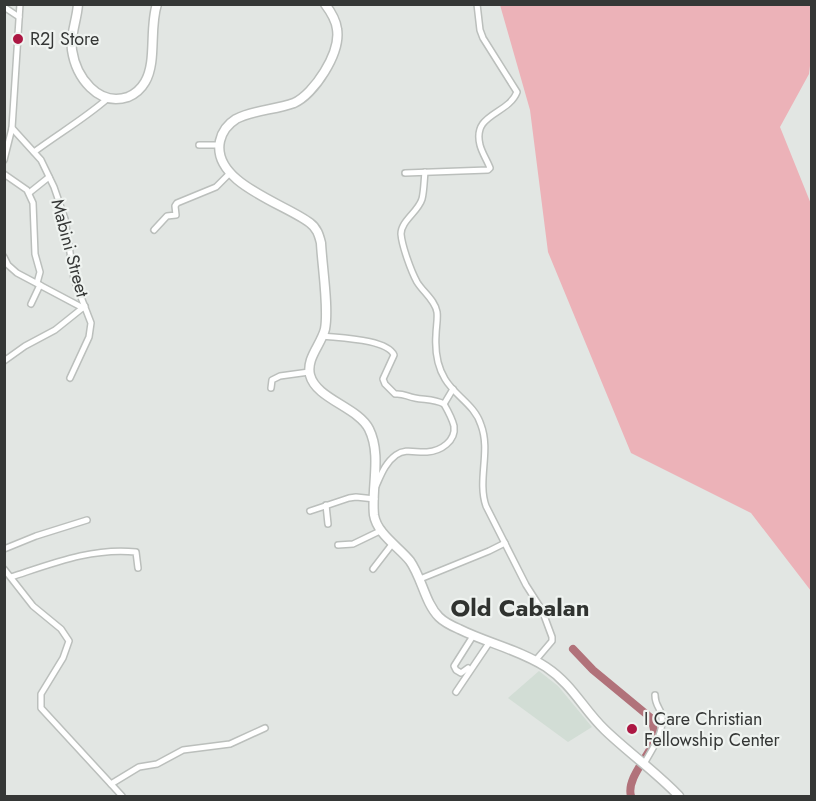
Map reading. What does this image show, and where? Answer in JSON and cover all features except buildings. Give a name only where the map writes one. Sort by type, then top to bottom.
[{"type":"highway","points":[[78,4],[72,37],[74,59],[88,84],[106,99],[118,99],[134,94],[146,81],[157,4]]},
{"type":"highway","points":[[325,4],[335,20],[337,40],[328,63],[314,87],[294,103],[236,119],[225,129],[219,145],[220,153],[239,181],[270,202],[311,224],[319,234],[326,321],[311,359],[309,372],[316,387],[362,419],[370,431],[374,450],[374,515],[382,530],[410,562],[438,616],[473,636],[535,661],[567,684],[600,726],[679,796]]},
{"type":"street","points":[[4,160],[19,40],[20,4]]},
{"type":"street","points":[[405,173],[490,168],[479,138],[483,123],[512,101],[517,92],[483,39],[477,4]]},
{"type":"street","points":[[4,7],[19,16]]},
{"type":"street","points":[[34,152],[78,123],[106,99]]},
{"type":"street","name":"Mabini Street","points":[[9,131],[34,152],[50,177],[64,219],[74,279],[91,323],[90,333],[70,378]]},
{"type":"street","points":[[199,145],[219,145]]},
{"type":"street","points":[[154,230],[167,216],[176,215],[177,203],[216,187],[231,172]]},
{"type":"street","points":[[425,172],[422,200],[417,210],[404,224],[401,235],[412,272],[437,313],[437,358],[444,379],[478,417],[483,428],[485,441],[482,494],[526,585],[542,610],[552,637],[552,641],[535,661]]},
{"type":"street","points":[[4,174],[23,186],[33,203],[35,254],[40,272],[31,304]]},
{"type":"street","points":[[29,193],[50,177]]},
{"type":"street","points":[[4,257],[6,266],[17,273],[84,307],[56,330],[30,343],[4,361]]},
{"type":"street","points":[[309,511],[356,497],[375,495],[384,466],[397,454],[439,449],[449,442],[454,428],[444,404],[405,394],[395,394],[391,391],[383,379],[394,355],[390,349],[372,342],[322,336]]},
{"type":"street","points":[[271,388],[272,380],[279,376],[309,372]]},
{"type":"street","points":[[444,404],[453,389]]},
{"type":"street","points":[[326,505],[328,524]]},
{"type":"street","points":[[4,549],[87,520]]},
{"type":"street","points":[[338,544],[353,544],[382,530]]},
{"type":"street","points":[[373,569],[393,543]]},
{"type":"street","points":[[420,579],[505,543]]},
{"type":"street","points":[[11,577],[74,557],[104,553],[136,552],[138,568]]},
{"type":"street","points":[[4,569],[33,606],[61,629],[69,641],[63,658],[41,694],[41,708],[122,796]]},
{"type":"street","points":[[468,668],[461,673],[454,666],[473,636]]},
{"type":"street","points":[[456,692],[489,643]]},
{"type":"street","points":[[644,763],[658,740],[661,725],[662,714],[656,705],[656,695]]},
{"type":"street","points":[[111,784],[139,767],[157,764],[183,750],[230,744],[265,728]]},
{"type":"shaded area","points":[[500,5],[811,5],[812,50],[809,74],[780,127],[811,204],[811,591],[751,513],[631,453],[548,252],[530,110]]},
{"type":"shaded area","points":[[539,671],[558,686],[592,727],[568,742],[508,698]]},
{"type":"waterway","points":[[573,649],[593,670],[651,718],[654,741],[632,782],[631,796]]},
{"type":"place","name":"R2J Store","points":[[18,39]]},
{"type":"place","name":"I Care Christian Fellowship Center","points":[[632,729]]},
{"type":"district","name":"Old Cabalan","points":[[520,608]]}]
